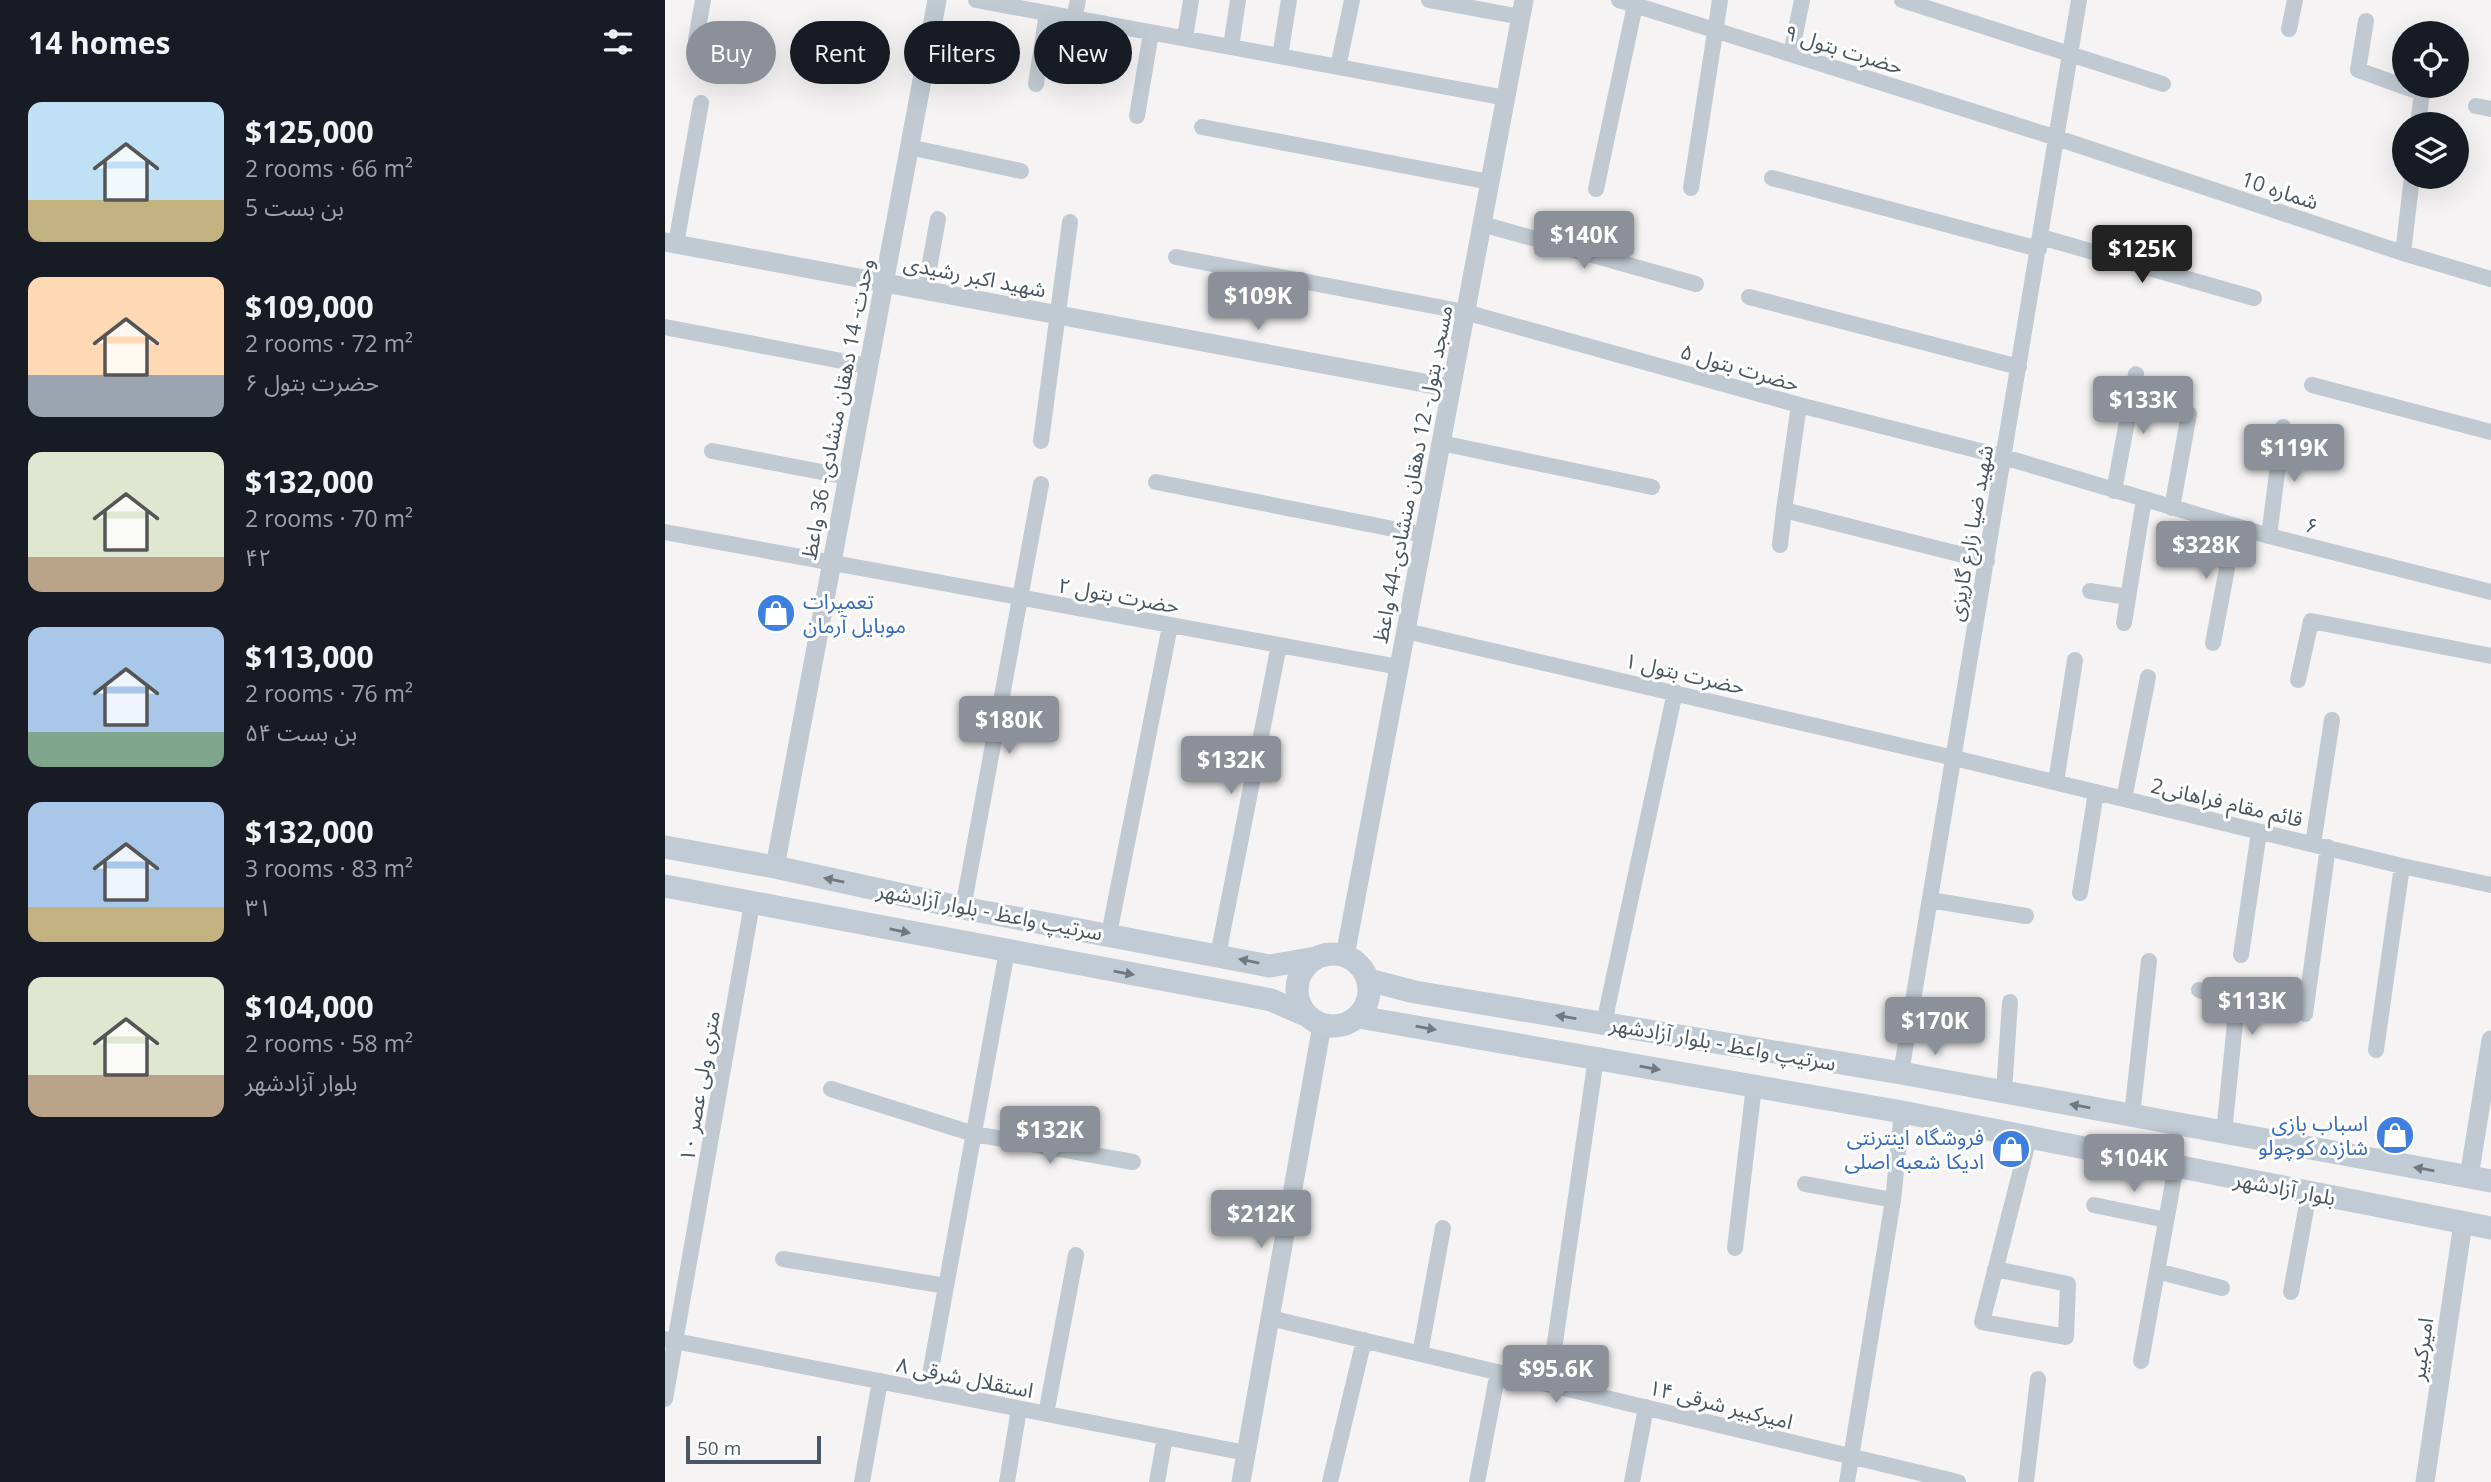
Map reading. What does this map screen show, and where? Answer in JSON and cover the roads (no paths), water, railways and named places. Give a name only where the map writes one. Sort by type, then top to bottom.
[{"type":"main road","name":"سرتیپ واعظ - بلوار آزادشهر","points":[[665,847],[775,867],[963,908],[1219,954],[1270,966],[1316,958]]},
{"type":"main road","name":"سرتیپ واعظ - بلوار آزادشهر","points":[[665,886],[1271,1000],[1315,1021]]},
{"type":"main road","points":[[1334,954],[1345,956],[1355,961],[1363,970],[1368,980],[1369,1000],[1359,1017],[1341,1026],[1315,1021],[1301,1007],[1297,985],[1300,974],[1316,958],[1334,954]]},
{"type":"main road","name":"سرتیپ واعظ - بلوار آزادشهر","points":[[1368,980],[1415,992],[1901,1073],[2480,1179]]},
{"type":"main road","name":"سرتیپ واعظ - بلوار آزادشهر","points":[[1359,1017],[1902,1112]]},
{"type":"main road","name":"بلوار آزادشهر","points":[[1902,1112],[2463,1223]]},
{"type":"main road","points":[[2463,1223],[2491,1228]]},
{"type":"street","points":[[699,21],[703,0]]},
{"type":"street","name":"وحدت- 14 دهقان منشادی- 36 واعظ","points":[[775,867],[937,0]]},
{"type":"street","points":[[976,0],[1020,4],[1047,13],[1506,98]]},
{"type":"street","points":[[1074,18],[1078,0]]},
{"type":"street","points":[[1185,38],[1191,0]]},
{"type":"street","points":[[1231,47],[1238,0]]},
{"type":"street","points":[[1280,56],[1289,0]]},
{"type":"street","points":[[1338,67],[1352,0]]},
{"type":"street","points":[[1429,0],[1522,8]]},
{"type":"street","name":"حضرت بتول ۹","points":[[1619,0],[2057,138]]},
{"type":"street","points":[[1691,188],[1720,0]]},
{"type":"street","points":[[1791,54],[1802,0]]},
{"type":"street","points":[[1902,0],[2163,84]]},
{"type":"street","name":"شهید ضیا زارع گاریزی","points":[[1901,1073],[2079,0]]},
{"type":"street","points":[[2289,29],[2294,0]]},
{"type":"street","points":[[1596,189],[1635,5]]},
{"type":"street","name":"مسجد بتول- 12 دهقان منشادی-44 واعظ","points":[[1345,956],[1522,8]]},
{"type":"street","points":[[1046,21],[1047,13]]},
{"type":"street","points":[[2366,21],[2358,70],[2422,93],[2420,112]]},
{"type":"street","points":[[1137,116],[1151,33]]},
{"type":"street","points":[[671,243],[701,103]]},
{"type":"street","points":[[1202,127],[1490,182]]},
{"type":"street","name":"شماره 10","points":[[2057,138],[2403,253],[2491,279]]},
{"type":"street","points":[[909,147],[1021,171]]},
{"type":"street","points":[[1772,177],[2254,298]]},
{"type":"street","points":[[2403,253],[2411,189]]},
{"type":"street","points":[[925,290],[938,219]]},
{"type":"street","points":[[1041,441],[1070,222]]},
{"type":"street","points":[[1482,224],[1696,284]]},
{"type":"street","name":"شهید اکبر رشیدی","points":[[671,243],[1451,388]]},
{"type":"street","name":"حضرت بتول ۵","points":[[1176,257],[1465,313],[1799,405],[2004,457]]},
{"type":"street","points":[[1749,297],[2019,367]]},
{"type":"street","points":[[665,327],[868,366]]},
{"type":"street","points":[[2114,491],[2136,374]]},
{"type":"street","points":[[2312,386],[2491,432]]},
{"type":"street","points":[[1780,545],[1799,405]]},
{"type":"street","points":[[2172,508],[2189,414]]},
{"type":"street","points":[[2269,536],[2283,427]]},
{"type":"street","points":[[1441,443],[1652,487]]},
{"type":"street","points":[[712,451],[848,477]]},
{"type":"street","name":"۶","points":[[2004,457],[2269,536],[2491,592]]},
{"type":"street","points":[[1156,482],[1424,535]]},
{"type":"street","points":[[963,908],[1041,484]]},
{"type":"street","points":[[2124,623],[2144,499]]},
{"type":"street","points":[[1784,510],[1987,561]]},
{"type":"street","points":[[2213,643],[2235,526]]},
{"type":"street","name":"حضرت بتول ۲","points":[[665,532],[1399,667]]},
{"type":"street","points":[[2090,592],[2128,597]]},
{"type":"street","points":[[2298,680],[2311,621],[2491,656]]},
{"type":"street","points":[[1109,934],[1170,626]]},
{"type":"street","name":"حضرت بتول ۱","points":[[1406,631],[1954,758]]},
{"type":"street","points":[[1219,954],[1279,645]]},
{"type":"street","points":[[2056,782],[2075,660]]},
{"type":"street","points":[[2124,799],[2148,677]]},
{"type":"street","points":[[1604,1023],[1675,692]]},
{"type":"street","points":[[2305,1014],[2332,720]]},
{"type":"street","name":"2قائم مقام فراهانی","points":[[1954,758],[2491,885]]},
{"type":"street","points":[[2080,893],[2096,792]]},
{"type":"street","points":[[2241,955],[2259,832]]},
{"type":"street","points":[[2376,1050],[2402,866]]},
{"type":"street","points":[[1930,900],[2026,916]]},
{"type":"street","name":"۱۰ متری ولی عصر","points":[[665,1399],[670,1340],[752,904]]},
{"type":"street","points":[[927,1391],[1007,951]]},
{"type":"street","points":[[2132,1115],[2150,961]]},
{"type":"street","points":[[2199,990],[2237,1003],[2224,1133]]},
{"type":"street","points":[[2004,1092],[2010,1002]]},
{"type":"street","points":[[1241,1482],[1270,1318],[1315,1021]]},
{"type":"street","points":[[2480,1179],[2491,1040]]},
{"type":"street","points":[[1549,1384],[1595,1058]]},
{"type":"street","points":[[1735,1248],[1754,1086]]},
{"type":"street","points":[[831,1089],[974,1133],[1133,1162]]},
{"type":"street","points":[[1847,1482],[1893,1200],[1902,1112]]},
{"type":"street","points":[[1996,1269],[2068,1284],[2066,1337],[1982,1322],[2029,1138]]},
{"type":"street","points":[[2141,1361],[2176,1166]]},
{"type":"street","points":[[1805,1184],[1893,1200]]},
{"type":"street","points":[[2291,1292],[2309,1193]]},
{"type":"street","points":[[2094,1205],[2166,1220]]},
{"type":"street","name":"امیرکبیر","points":[[2425,1482],[2463,1223]]},
{"type":"street","points":[[1420,1354],[1443,1228]]},
{"type":"street","points":[[1046,1414],[1076,1255]]},
{"type":"street","points":[[783,1259],[946,1286]]},
{"type":"street","points":[[2157,1271],[2222,1288]]},
{"type":"street","name":"۱۴ امیرکبیر شرقی","points":[[1270,1318],[1958,1482]]},
{"type":"street","name":"استقلال شرقی ۸","points":[[670,1340],[1246,1453]]},
{"type":"street","points":[[1330,1482],[1364,1340]]},
{"type":"street","points":[[1477,1482],[1498,1373]]},
{"type":"street","points":[[2026,1482],[2038,1380]]},
{"type":"street","points":[[862,1482],[880,1381]]},
{"type":"street","points":[[1632,1482],[1646,1407]]},
{"type":"street","points":[[1007,1482],[1019,1409]]},
{"type":"street","points":[[1157,1482],[1165,1437]]},
{"type":"place","name":"تعمیرات موبایل آرمان","points":[[776,613]]},
{"type":"place","name":"اسباب بازی شازده کوچولو","points":[[2395,1135]]},
{"type":"place","name":"فروشگاه اینترنتی ادیکا شعبه اصلی","points":[[2011,1149]]}]
